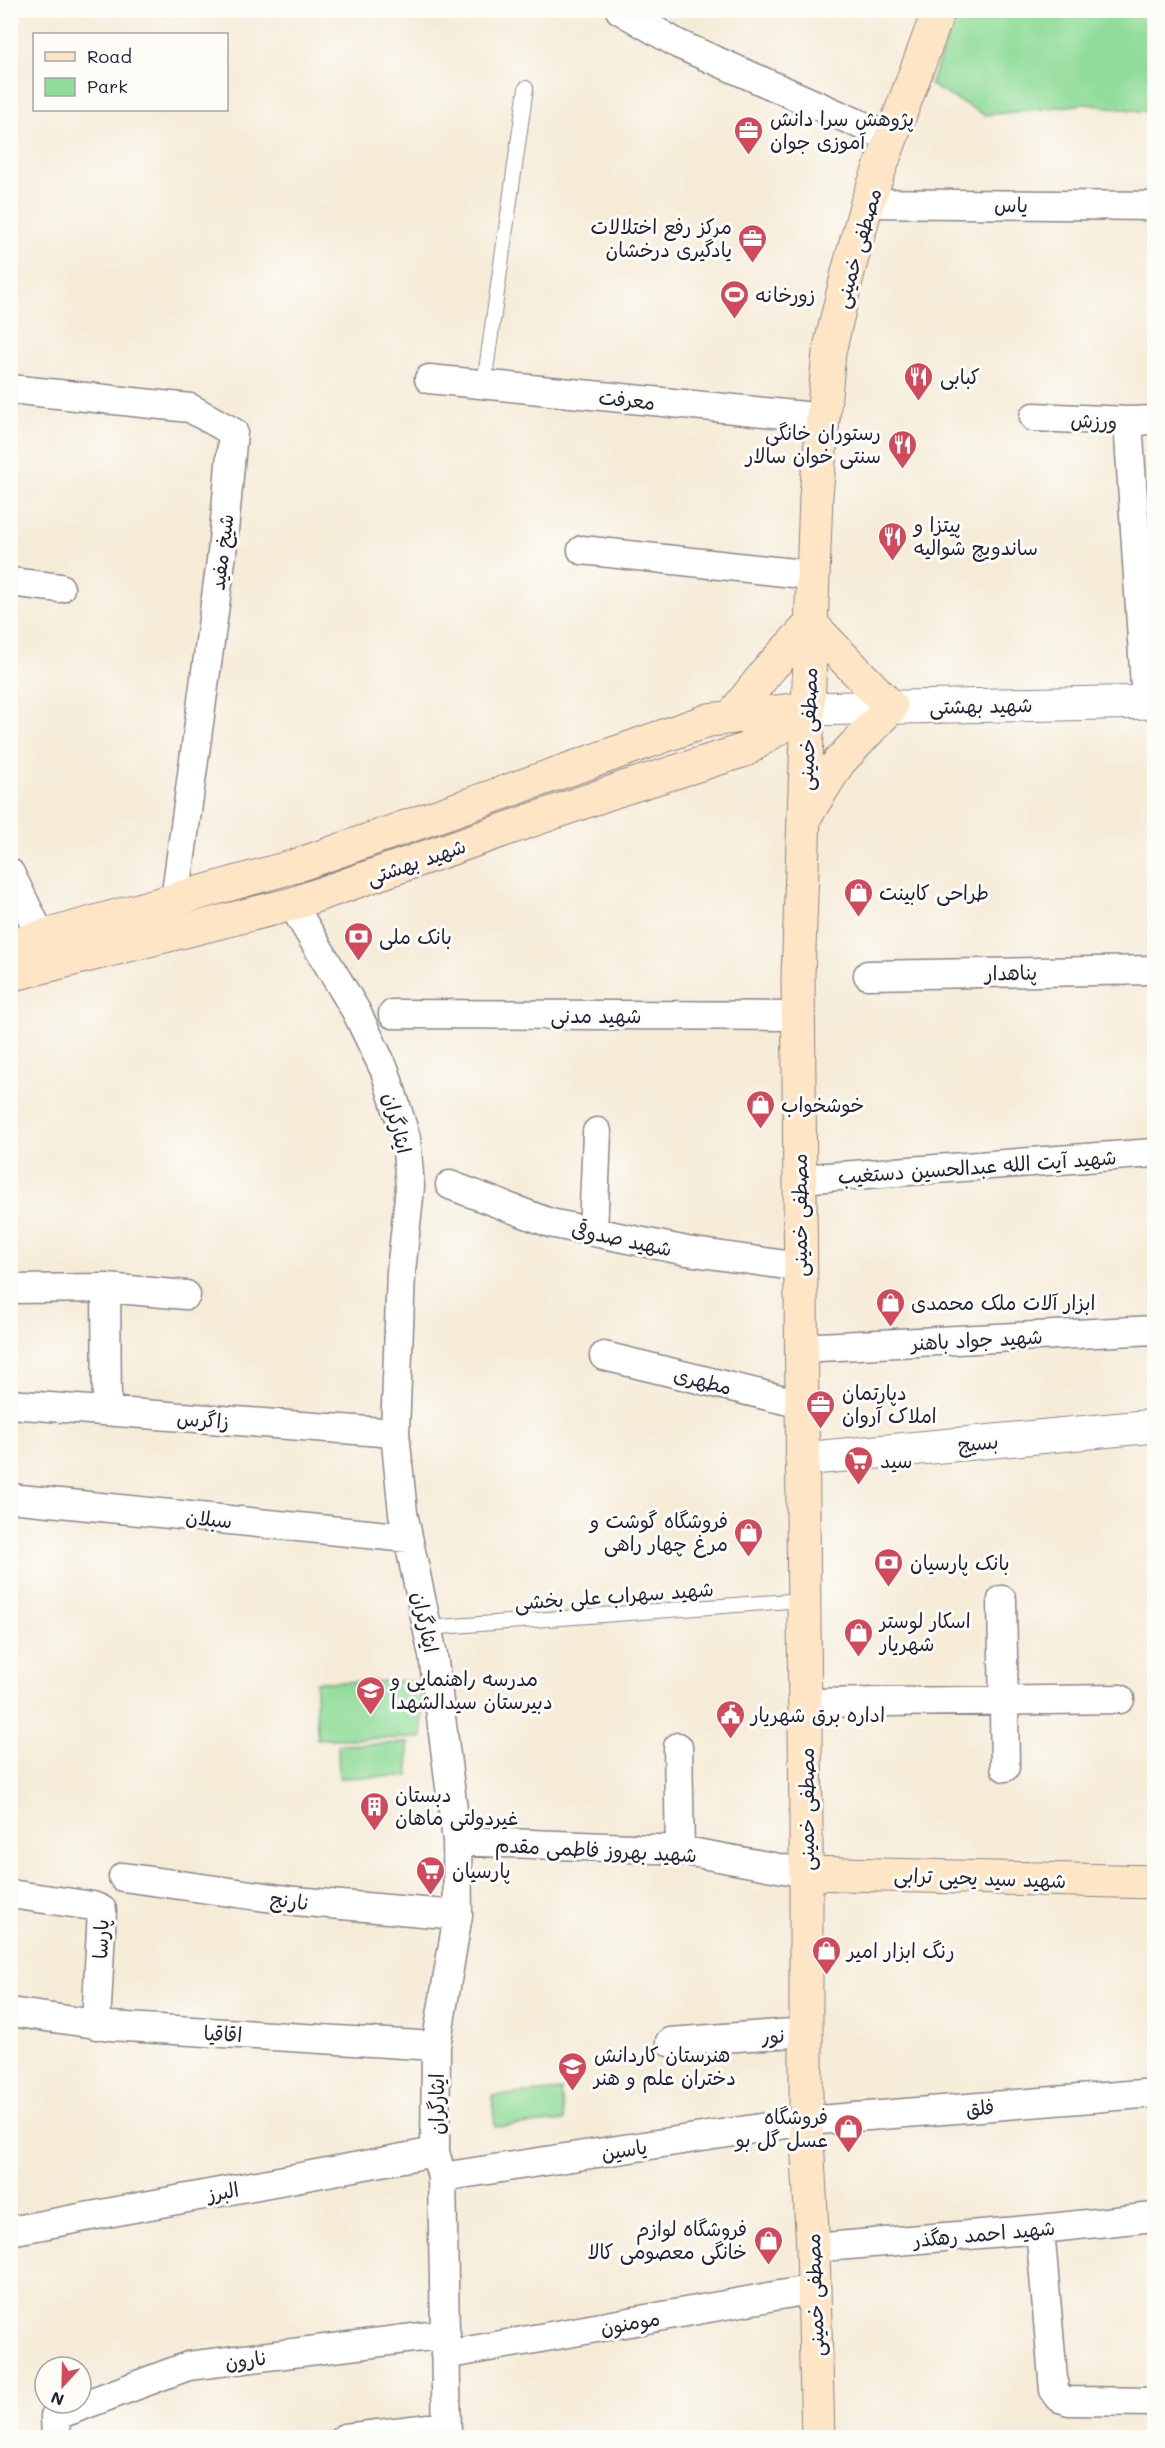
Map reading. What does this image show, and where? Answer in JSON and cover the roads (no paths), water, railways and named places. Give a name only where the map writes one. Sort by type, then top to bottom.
[{"type":"main road","name":"مصطفی خمینی","points":[[819,2438],[806,2121],[805,1703],[798,1016],[812,575],[816,496],[830,352],[848,272],[867,203],[939,10]]},
{"type":"main road","points":[[731,717],[769,669],[811,624],[891,707],[839,762],[805,817]]},
{"type":"main road","name":"شهید بهشتی","points":[[10,946],[295,866],[709,720],[807,709]]},
{"type":"main road","name":"شهید بهشتی","points":[[10,975],[292,904],[624,788],[746,750],[807,709]]},
{"type":"main road","name":"شهید سید یحیی ترابی","points":[[806,1873],[1155,1882]]},
{"type":"street","points":[[620,10],[678,44],[891,138]]},
{"type":"street","name":"یاس","points":[[867,203],[1155,206]]},
{"type":"street","name":"معرفت","points":[[429,379],[825,418]]},
{"type":"street","name":"شیخ مفید","points":[[10,389],[190,408],[233,432],[222,553],[175,900]]},
{"type":"street","name":"ورزش","points":[[1034,417],[1142,420]]},
{"type":"street","points":[[1142,420],[1150,702]]},
{"type":"street","points":[[582,550],[812,575]]},
{"type":"street","points":[[10,582],[60,588]]},
{"type":"street","name":"شهید بهشتی","points":[[807,709],[1150,702]]},
{"type":"street","points":[[10,873],[42,938]]},
{"type":"street","name":"ایثارگران","points":[[292,904],[356,1011],[384,1071],[406,1138],[410,1187],[401,1272],[395,1433],[403,1513],[433,1655],[457,1841],[458,1915],[436,2046],[446,2432]]},
{"type":"street","name":"پناهدار","points":[[868,975],[1155,970]]},
{"type":"street","name":"شهید مدنی","points":[[393,1014],[798,1016]]},
{"type":"street","points":[[593,1232],[597,1132]]},
{"type":"street","name":"شهید آیت الله عبدالحسین دستغیب","points":[[799,1179],[1155,1153]]},
{"type":"street","name":"شهید صدوقی","points":[[450,1185],[550,1223],[687,1251],[800,1267]]},
{"type":"street","points":[[10,1289],[106,1288],[186,1295]]},
{"type":"street","points":[[106,1288],[107,1412]]},
{"type":"street","name":"شهید جواد باهنر","points":[[800,1348],[1155,1330]]},
{"type":"street","name":"مطهری","points":[[604,1356],[801,1404]]},
{"type":"street","name":"زاگرس","points":[[10,1404],[395,1433]]},
{"type":"street","name":"بسیج","points":[[802,1459],[1155,1426]]},
{"type":"street","name":"سبلان","points":[[10,1498],[408,1538]]},
{"type":"street","points":[[1002,1600],[1005,1767]]},
{"type":"street","points":[[805,1703],[1120,1699]]},
{"type":"street","points":[[678,1747],[680,1850]]},
{"type":"street","name":"شهید بهروز فاطمی مقدم","points":[[457,1841],[680,1850],[806,1873]]},
{"type":"street","name":"نارنج","points":[[123,1877],[295,1902],[458,1915]]},
{"type":"street","name":"پارسا","points":[[10,1894],[93,1906],[102,1910],[96,2025]]},
{"type":"street","name":"اقاقیا","points":[[10,2012],[96,2025],[436,2046]]},
{"type":"street","name":"نور","points":[[670,2042],[805,2032]]},
{"type":"street","name":"فلق","points":[[806,2121],[1155,2093]]},
{"type":"street","name":"یاسین","points":[[439,2165],[806,2121]]},
{"type":"street","name":"البرز","points":[[10,2231],[439,2165]]},
{"type":"street","name":"شهید احمد رهگذر","points":[[813,2248],[1155,2217]]},
{"type":"street","points":[[1040,2229],[1054,2390],[1060,2398],[1070,2401],[1155,2402]]},
{"type":"street","name":"مومنون","points":[[445,2344],[814,2289]]},
{"type":"street","name":"نارون","points":[[55,2427],[189,2366],[445,2344]]},
{"type":"street","points":[[345,2438],[446,2432]]},
{"type":"lane","points":[[484,384],[526,88]]},
{"type":"lane","name":"شهید سهراب علی بخشی","points":[[427,1628],[803,1600]]},
{"type":"place","name":"پژوهش سرا دانش آموزی جوان","points":[[749,156]]},
{"type":"place","name":"مرکز رفع اختلالات یادگیری درخشان","points":[[753,264]]},
{"type":"place","name":"زورخانه","points":[[734,320]]},
{"type":"place","name":"کبابی","points":[[919,402]]},
{"type":"place","name":"رستوران خانگی سنتی خوان سالار","points":[[902,470]]},
{"type":"place","name":"پیتزا و ساندویچ شوالیه","points":[[893,562]]},
{"type":"place","name":"طراحی کابینت","points":[[858,918]]},
{"type":"place","name":"بانک ملی","points":[[358,962]]},
{"type":"place","name":"خوشخواب","points":[[760,1130]]},
{"type":"place","name":"ابزار آلات ملک محمدی","points":[[890,1328]]},
{"type":"place","name":"دپارتمان املاک آروان","points":[[821,1430]]},
{"type":"place","name":"سید","points":[[859,1486]]},
{"type":"place","name":"فروشگاه گوشت و مرغ چهار راهی","points":[[749,1558]]},
{"type":"place","name":"بانک پارسیان","points":[[889,1588]]},
{"type":"place","name":"اسکار لوستر شهریار","points":[[859,1658]]},
{"type":"place","name":"مدرسه راهنمایی و دبیرستان سیدالشهدا","points":[[370,1716]]},
{"type":"place","name":"اداره برق شهریار","points":[[730,1740]]},
{"type":"place","name":"دبستان غیردولتی ماهان","points":[[374,1832]]},
{"type":"place","name":"پارسیان","points":[[431,1896]]},
{"type":"place","name":"رنگ ابزار امیر","points":[[826,1976]]},
{"type":"place","name":"هنرستان کاردانش دختران علم و هنر","points":[[573,2092]]},
{"type":"place","name":"فروشگاه عسل گل بو","points":[[849,2154]]},
{"type":"place","name":"فروشگاه لوازم خانگی معصومی کالا","points":[[768,2266]]}]
